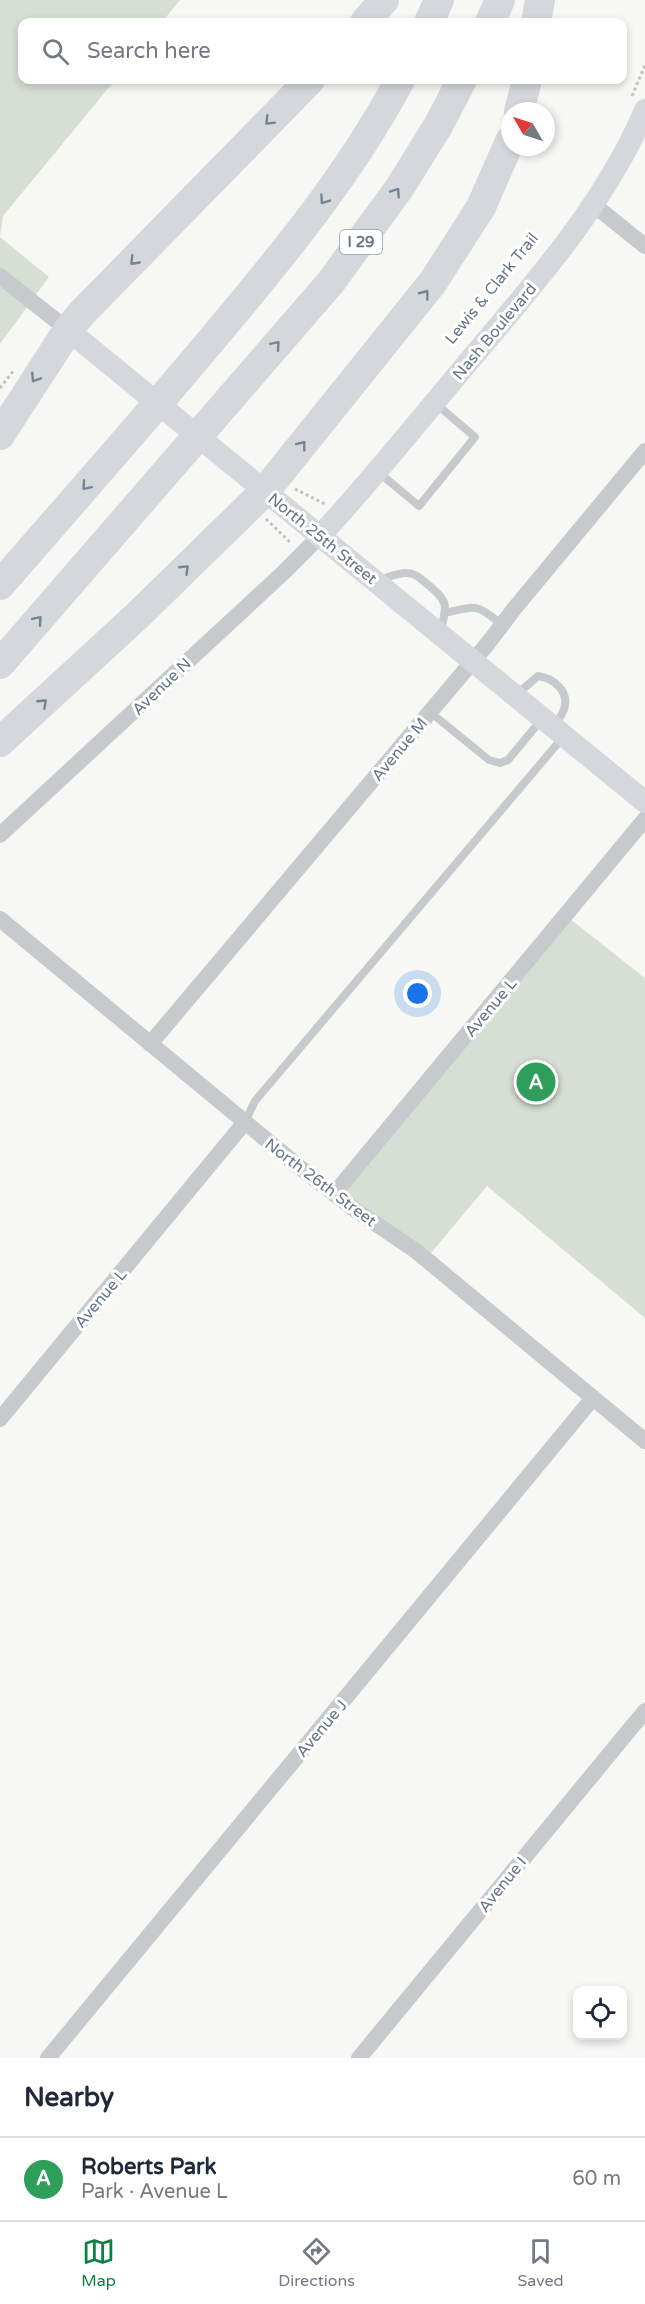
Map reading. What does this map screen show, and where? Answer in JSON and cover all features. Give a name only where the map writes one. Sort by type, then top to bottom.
[{"type":"highway","points":[[368,18],[384,0]]},
{"type":"highway","points":[[431,18],[439,0]]},
{"type":"highway","points":[[491,18],[500,0]]},
{"type":"highway","points":[[537,18],[540,0]]},
{"type":"highway","points":[[0,435],[68,330],[306,84]]},
{"type":"highway","points":[[0,585],[277,262],[321,206],[398,84]]},
{"type":"highway","name":"I 29","points":[[0,664],[331,282],[366,236],[413,166],[460,84]]},
{"type":"highway","points":[[521,102],[526,84]]},
{"type":"highway","points":[[0,742],[147,606],[266,491],[416,305],[450,259],[481,207],[503,156]]},
{"type":"street","name":"Nash Boulevard","points":[[320,536],[533,286],[594,205],[625,151],[637,106]]},
{"type":"street","points":[[594,205],[645,246]]},
{"type":"street","name":"North 25th Street","points":[[0,276],[375,581],[442,623],[473,661],[645,802]]},
{"type":"street","name":"Avenue M","points":[[150,1044],[473,661],[645,451]]},
{"type":"street","name":"Avenue N","points":[[0,835],[320,536]]},
{"type":"street","name":"Avenue L","points":[[334,1194],[645,819]]},
{"type":"street","name":"North 26th Street","points":[[0,919],[334,1194],[417,1251],[645,1441]]},
{"type":"street","name":"Avenue L","points":[[0,1419],[245,1122]]},
{"type":"street","name":"Avenue J","points":[[48,2058],[593,1398]]},
{"type":"street","name":"Avenue I","points":[[359,2058],[645,1711]]},
{"type":"lane","points":[[377,471],[419,506],[476,437],[434,403]]},
{"type":"lane","points":[[375,581],[404,573],[414,574],[441,595],[445,603],[442,623]]},
{"type":"lane","points":[[442,623],[475,607],[485,610],[502,624]]},
{"type":"lane","points":[[245,1122],[255,1101],[554,727],[564,709],[566,699],[557,684],[550,678],[538,676],[515,696]]},
{"type":"lane","points":[[430,712],[489,760],[500,763],[508,760],[554,727]]},
{"type":"path","points":[[637,106],[645,65]]},
{"type":"path","points":[[325,504],[332,496]]},
{"type":"shaded area","points":[[0,0],[180,0],[165,18],[18,18],[18,84],[112,84],[3,216],[0,237]]},
{"type":"shaded area","points":[[0,237],[49,277],[0,344]]},
{"type":"shaded area","points":[[565,915],[645,978],[645,1318],[487,1186],[426,1259],[334,1194]]},
{"type":"place","name":"Roberts Park","points":[[536,1082]]}]
